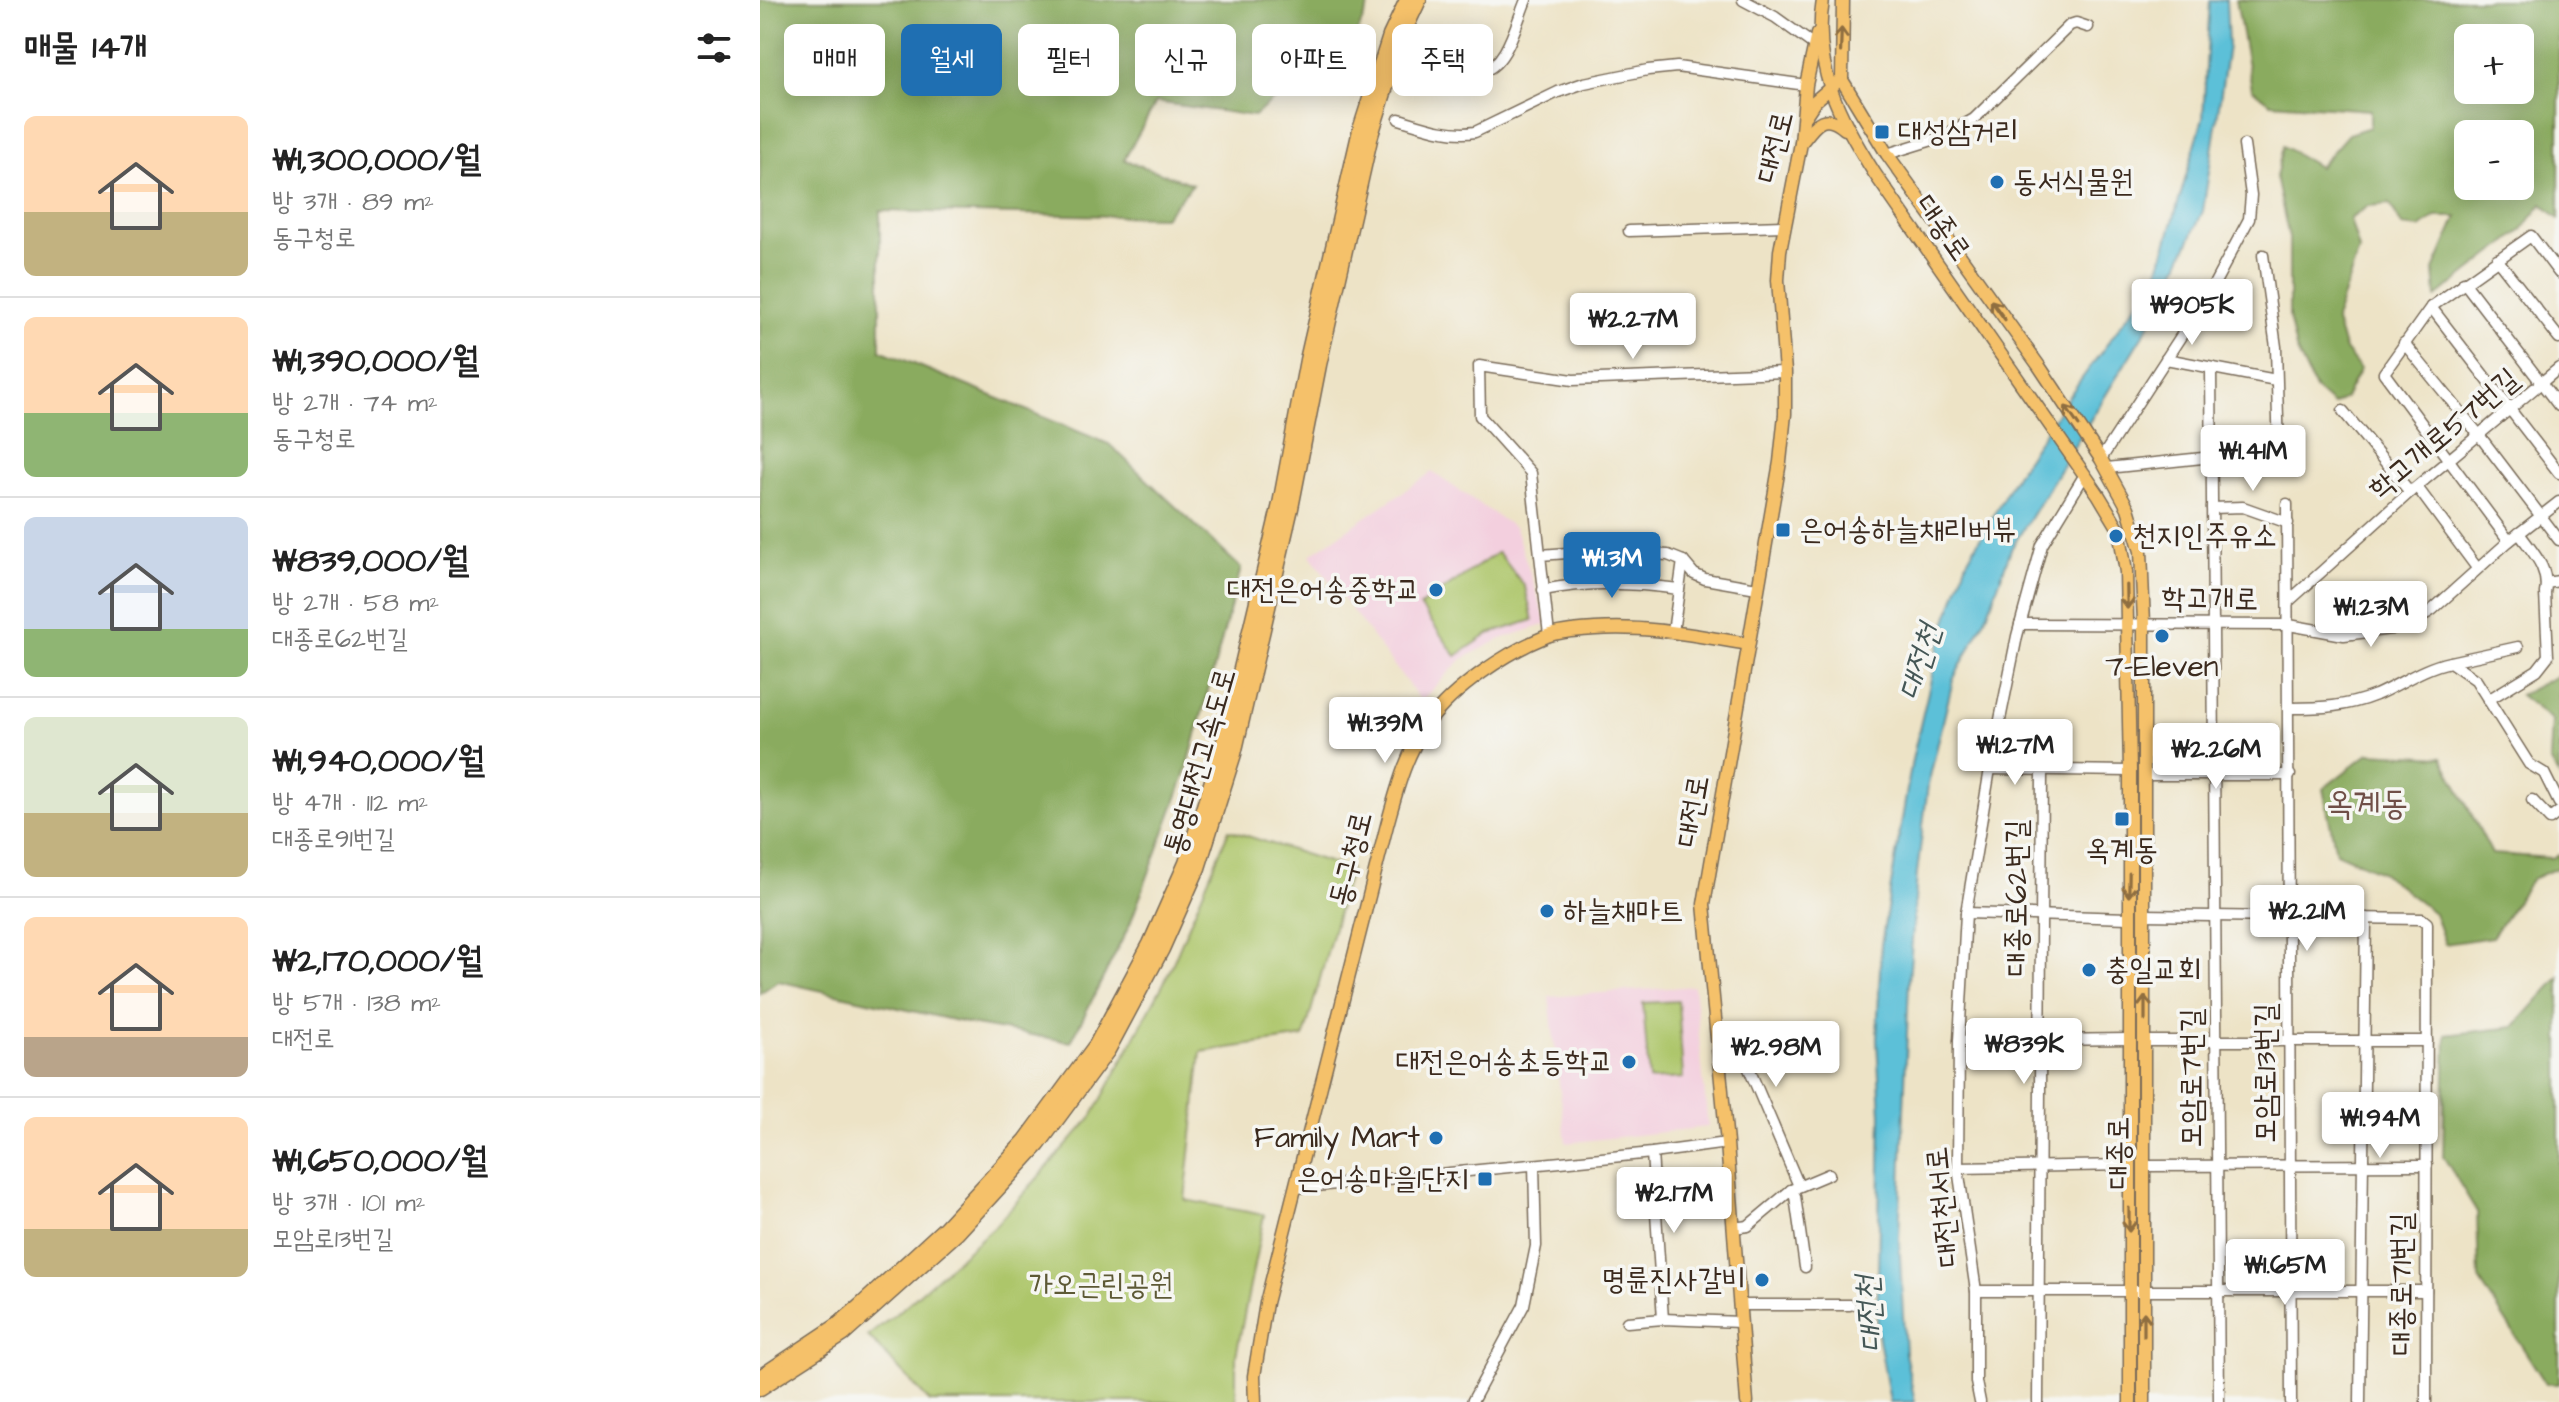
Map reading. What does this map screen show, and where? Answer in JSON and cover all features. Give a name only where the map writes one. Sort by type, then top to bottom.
[{"type":"highway","name":"통영대전고속도로","points":[[1376,94],[1390,36],[1407,0]]},
{"type":"highway","name":"통영대전고속도로","points":[[1376,94],[1419,0]]},
{"type":"highway","name":"통영대전고속도로","points":[[765,1379],[841,1330],[945,1228],[1026,1140],[1096,1045],[1150,944],[1186,863],[1222,749],[1280,504],[1307,360],[1375,96]]},
{"type":"main road","name":"대전로","points":[[1823,0],[1818,27],[1829,86]]},
{"type":"main road","points":[[1842,80],[1843,0]]},
{"type":"main road","points":[[1803,119],[1806,85],[1818,27]]},
{"type":"main road","name":"대전로","points":[[1747,1402],[1704,904],[1780,462],[1785,414],[1778,280],[1783,226],[1801,143],[1803,119],[1829,86],[1842,80]]},
{"type":"main road","name":"대종로","points":[[1842,80],[1887,154],[2104,463],[2128,508],[2141,551],[2144,623],[2129,918],[2130,1402]]},
{"type":"main road","name":"대종로","points":[[1829,86],[1849,133],[2119,529],[2126,572],[2144,915],[2144,1402]]},
{"type":"main road","points":[[1801,143],[1816,124],[1826,119],[1836,121],[1849,133]]},
{"type":"main road","name":"동구청로","points":[[1255,1402],[1254,1376],[1266,1303],[1402,770],[1428,722],[1459,691],[1504,659],[1549,635],[1596,628],[1673,632],[1748,644]]},
{"type":"street","points":[[1493,67],[1500,60],[1526,0]]},
{"type":"street","points":[[1743,0],[1775,17],[1814,45]]},
{"type":"street","points":[[1887,154],[1942,137],[1974,119],[2070,25],[2076,23],[2088,27]]},
{"type":"street","points":[[1399,119],[1438,130],[1462,134],[1475,132],[1493,126],[1558,92],[1584,83],[1677,67],[1806,85]]},
{"type":"street","points":[[2104,463],[2211,290],[2249,219],[2251,195],[2244,145]]},
{"type":"street","name":"대전로","points":[[1629,231],[1783,226]]},
{"type":"street","points":[[2509,541],[2384,373],[2431,307],[2531,236],[2559,273]]},
{"type":"street","points":[[2104,463],[2279,455],[2276,347],[2263,255]]},
{"type":"street","points":[[2497,259],[2559,338]]},
{"type":"street","points":[[2464,282],[2559,406]]},
{"type":"street","points":[[2431,307],[2559,473]]},
{"type":"street","points":[[2404,343],[2559,540]]},
{"type":"street","points":[[2166,359],[2276,380]]},
{"type":"street","points":[[1549,635],[1531,473],[1480,416],[1479,366],[1573,380],[1785,372]]},
{"type":"street","name":"학고개로57번길","points":[[2289,601],[2559,368]]},
{"type":"street","name":"모암로7번길","points":[[2211,369],[2219,1402]]},
{"type":"street","points":[[2343,411],[2414,490],[2477,568]]},
{"type":"street","name":"대전천서로","points":[[1980,1402],[1976,1382],[1976,1291],[1958,1168],[1959,1041],[1966,913],[1990,769],[2020,624],[2042,545],[2084,475]]},
{"type":"street","name":"학고개로","points":[[2127,623],[2289,625],[2344,635],[2391,629],[2413,622],[2432,610],[2477,568],[2559,502]]},
{"type":"street","name":"모암로13번길","points":[[2287,504],[2291,1402]]},
{"type":"street","points":[[2212,508],[2243,507],[2288,523]]},
{"type":"street","points":[[2488,700],[2537,670],[2548,656],[2546,583],[2542,565],[2519,533]]},
{"type":"street","points":[[1540,555],[1595,551],[1668,555],[1683,561],[1694,574],[1705,579],[1757,588]]},
{"type":"street","points":[[1673,632],[1683,561]]},
{"type":"street","points":[[2546,583],[2559,581]]},
{"type":"street","points":[[1543,590],[1603,583],[1679,589]]},
{"type":"street","points":[[2020,624],[2127,623]]},
{"type":"street","points":[[2290,708],[2333,708],[2376,695],[2431,666],[2518,647]]},
{"type":"street","points":[[2450,662],[2476,680],[2529,764],[2544,773],[2559,803]]},
{"type":"street","points":[[1990,769],[2290,775]]},
{"type":"street","name":"대종로62번길","points":[[2038,1402],[2042,771]]},
{"type":"street","points":[[2532,800],[2550,819],[2559,812]]},
{"type":"street","points":[[1966,913],[2129,918]]},
{"type":"street","name":"대종로71번길","points":[[2144,915],[2422,919],[2427,923],[2426,1402]]},
{"type":"street","points":[[2360,1402],[2366,918]]},
{"type":"street","points":[[1959,1041],[2129,1039]]},
{"type":"street","points":[[2145,1041],[2427,1041]]},
{"type":"street","points":[[1717,1044],[1738,1043],[1795,1188],[1805,1267]]},
{"type":"street","points":[[1296,1188],[1727,1143]]},
{"type":"street","points":[[1652,1153],[1663,1319]]},
{"type":"street","points":[[1472,1402],[1524,1305],[1536,1246],[1534,1165]]},
{"type":"street","name":"대종로","points":[[1958,1168],[2129,1165]]},
{"type":"street","points":[[2145,1166],[2427,1165]]},
{"type":"street","points":[[1733,1228],[1748,1226],[1795,1188],[1829,1174]]},
{"type":"street","points":[[1976,1291],[2426,1291]]},
{"type":"street","points":[[1739,1305],[1850,1305]]},
{"type":"street","points":[[1627,1322],[1663,1319],[1740,1322]]},
{"type":"street","points":[[1972,1402],[1976,1382]]},
{"type":"shaded area","name":"대전은어송중학교","points":[[1432,472],[1515,528],[1547,624],[1501,639],[1462,659],[1421,701],[1310,555]]},
{"type":"shaded area","name":"대전은어송초등학교","points":[[1694,986],[1708,1127],[1566,1143],[1549,997]]},
{"type":"green space","points":[[760,0],[1371,0],[1361,24],[1252,24],[1252,96],[1278,96],[1254,116],[1156,102],[1124,160],[1193,184],[1164,217],[880,211],[880,350],[1109,444],[1241,568],[1185,776],[1130,924],[1071,1042],[975,1025],[778,981],[760,993]]},
{"type":"green space","points":[[2236,0],[2559,0],[2559,219],[2542,204],[2520,232],[2436,297],[2434,270],[2457,217],[2435,217],[2420,228],[2402,226],[2390,204],[2368,206],[2350,219],[2359,250],[2335,319],[2345,350],[2360,369],[2345,398],[2333,405],[2315,389],[2296,349],[2289,317],[2289,238],[2276,177],[2283,146],[2319,167],[2348,134],[2370,127],[2370,110],[2271,103],[2252,89]]},
{"type":"green space","points":[[1498,552],[1525,587],[1533,620],[1489,634],[1456,656],[1420,606]]},
{"type":"green space","points":[[2559,675],[2559,776],[2550,760],[2552,720],[2520,695]]},
{"type":"green space","points":[[2369,753],[2442,757],[2492,854],[2552,858],[2559,854],[2559,867],[2532,879],[2492,937],[2445,944],[2434,913],[2381,872],[2336,852],[2323,789]]},
{"type":"green space","name":"가오근린공원","points":[[1229,830],[1350,869],[1304,1037],[1201,1052],[1185,1200],[1264,1215],[1236,1356],[1236,1402],[930,1402],[868,1336],[995,1226],[1092,1117],[1167,977]]},
{"type":"green space","points":[[2559,977],[2559,1384],[2546,1384],[2479,1279],[2477,1212],[2443,1156],[2446,1035],[2514,1027]]},
{"type":"green space","points":[[1678,1001],[1683,1078],[1649,1080],[1643,1003]]},
{"type":"water","points":[[2210,0],[2226,0],[2228,46],[2203,211],[2155,315],[2011,549],[1988,613],[1953,680],[1928,785],[1917,873],[1909,981],[1899,1238],[1905,1353],[1915,1402],[1890,1402],[1877,1328],[1881,1115],[1877,1040],[1881,945],[1912,760],[1939,645],[1967,561],[2019,470],[2157,276],[2203,118]]},
{"type":"place","name":"대성삼거리","points":[[1882,132]]},
{"type":"place","name":"동서식물원","points":[[1997,182]]},
{"type":"place","name":"은어송하늘채리버뷰","points":[[1783,530]]},
{"type":"place","name":"천지인주유소","points":[[2116,536]]},
{"type":"place","name":"대전은어송중학교","points":[[1436,590]]},
{"type":"place","name":"7-Eleven","points":[[2162,636]]},
{"type":"place","name":"옥계동","points":[[2122,819]]},
{"type":"place","name":"하늘채마트","points":[[1547,911]]},
{"type":"place","name":"충일교회","points":[[2089,970]]},
{"type":"place","name":"대전은어송초등학교","points":[[1629,1062]]},
{"type":"place","name":"Family Mart","points":[[1436,1138]]},
{"type":"place","name":"은어송마을1단지","points":[[1485,1179]]},
{"type":"place","name":"명륜진사갈비","points":[[1762,1280]]},
{"type":"district","name":"옥계동","points":[[2367,804]]},
{"type":"water label","name":"대전천","points":[[1920,662]]},
{"type":"water label","name":"대전천","points":[[1870,1314]]}]
